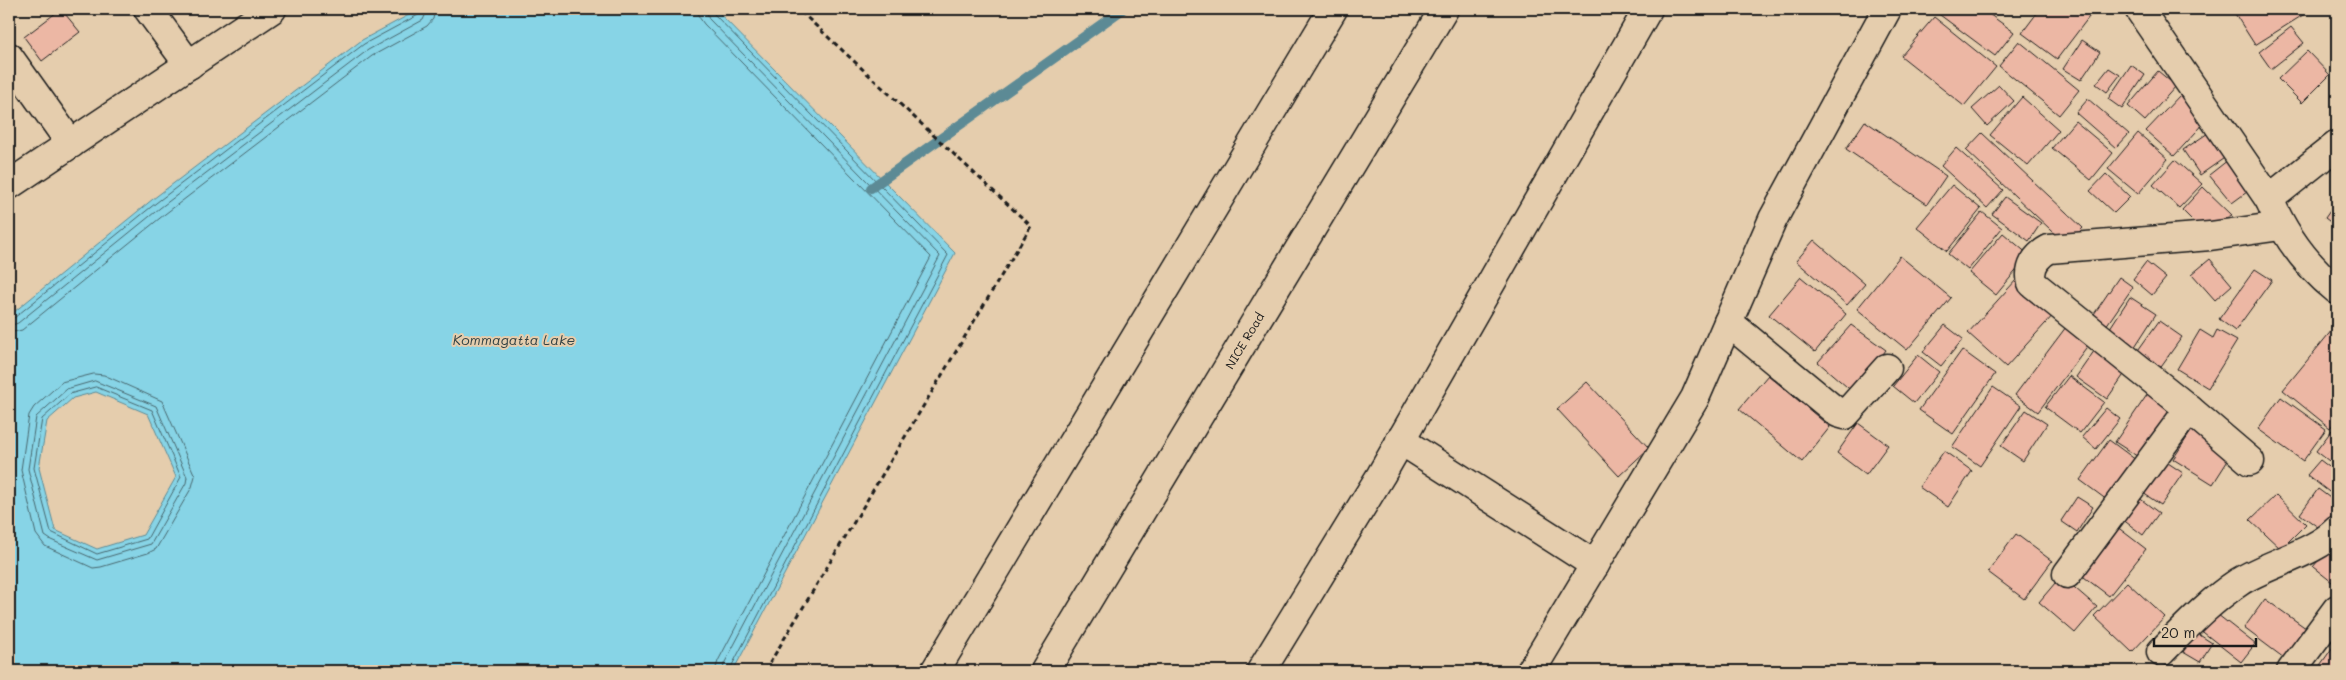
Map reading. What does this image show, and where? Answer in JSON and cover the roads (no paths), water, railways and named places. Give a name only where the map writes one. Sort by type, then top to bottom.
[{"type":"main road","points":[[148,9],[189,65]]},
{"type":"main road","points":[[9,185],[272,9]]},
{"type":"main road","points":[[935,671],[1333,9]]},
{"type":"main road","name":"NICE Road","points":[[1044,671],[1444,9]]},
{"type":"main road","points":[[1261,671],[1400,440],[1648,9]]},
{"type":"main road","points":[[1531,671],[1695,398],[1773,219],[1887,9]]},
{"type":"main road","points":[[2139,9],[2269,199],[2281,226],[2300,252],[2326,281],[2337,290]]},
{"type":"main road","points":[[9,57],[71,144]]},
{"type":"main road","points":[[2269,199],[2337,145]]},
{"type":"main road","points":[[2250,461],[2189,409],[2032,283],[2031,269],[2041,253],[2049,249],[2210,236],[2281,226]]},
{"type":"main road","points":[[1728,322],[1838,413],[1845,415],[1886,368]]},
{"type":"main road","points":[[2067,574],[2189,409]]},
{"type":"main road","points":[[1400,440],[1595,565]]},
{"type":"main road","points":[[2161,652],[2206,606],[2240,582],[2322,541],[2337,530]]},
{"type":"main road","points":[[2291,671],[2337,609]]},
{"type":"water","name":"Kommagatta Lake","points":[[420,9],[715,9],[955,253],[733,671],[9,671],[9,316],[153,199],[362,40]],"holes":[[[96,392],[148,414],[176,477],[143,535],[97,549],[55,530],[39,468],[47,421],[73,398]]]},
{"type":"waterway","points":[[871,188],[1123,9]]}]
